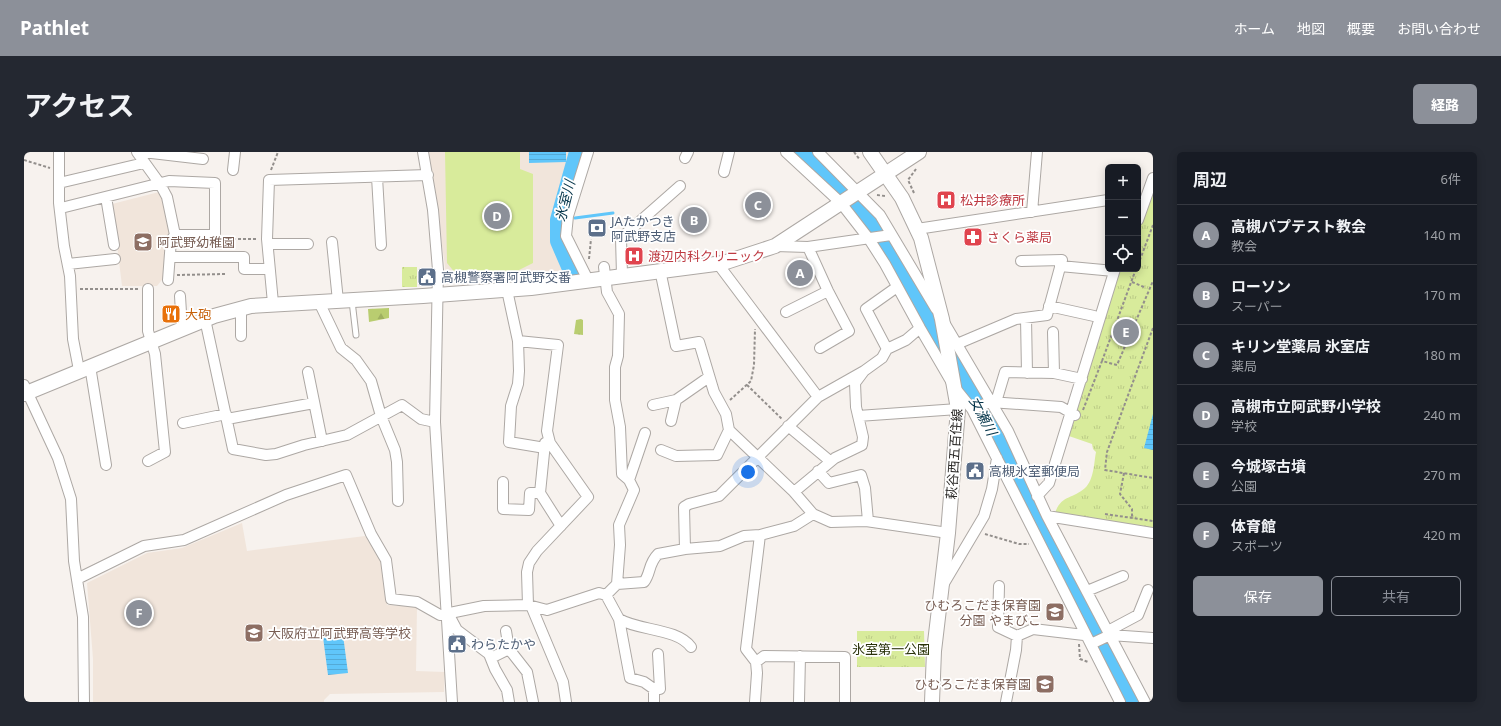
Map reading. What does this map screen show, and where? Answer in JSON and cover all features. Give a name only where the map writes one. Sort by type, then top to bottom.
[{"type":"street","points":[[59,152],[59,183],[71,289],[73,339],[84,368],[106,465]]},
{"type":"street","points":[[137,152],[160,184],[167,197],[175,235]]},
{"type":"street","points":[[143,152],[202,159]]},
{"type":"street","points":[[232,170],[235,152]]},
{"type":"street","points":[[423,152],[433,210],[438,270],[435,422],[448,614],[452,702]]},
{"type":"street","points":[[588,152],[568,216],[566,236],[588,280]]},
{"type":"street","points":[[724,172],[729,152]]},
{"type":"street","points":[[786,152],[850,197],[880,215],[1008,431],[1045,513],[1144,700],[1153,694]]},
{"type":"street","points":[[818,152],[850,197],[870,238],[897,287],[954,383]]},
{"type":"street","name":"萩谷西五百住線","points":[[870,152],[887,174],[902,198],[917,229],[932,277],[942,319],[954,383],[965,409],[934,651],[932,702]]},
{"type":"street","points":[[1032,212],[1038,152]]},
{"type":"street","points":[[84,702],[83,617],[74,561],[72,508],[69,491],[58,458],[25,390],[151,342],[205,319],[241,308],[273,303],[345,301],[507,290],[588,280],[605,272],[622,275],[718,264],[775,246],[914,156]]},
{"type":"street","points":[[59,183],[144,163]]},
{"type":"street","points":[[273,303],[268,242],[269,180],[428,175]]},
{"type":"street","points":[[377,177],[381,245]]},
{"type":"street","points":[[1141,214],[1153,178]]},
{"type":"street","points":[[61,208],[169,181],[215,182],[215,235],[175,235]]},
{"type":"street","points":[[622,275],[621,238],[680,186]]},
{"type":"street","points":[[1141,192],[1148,190]]},
{"type":"street","points":[[106,197],[114,245]]},
{"type":"street","points":[[917,229],[1105,200]]},
{"type":"street","points":[[168,278],[171,240],[175,235]]},
{"type":"street","points":[[775,246],[808,246],[891,235]]},
{"type":"street","points":[[268,242],[308,244]]},
{"type":"street","points":[[332,242],[345,301]]},
{"type":"street","points":[[808,246],[828,292],[849,331],[820,348]]},
{"type":"street","points":[[170,257],[244,257],[244,268],[269,268]]},
{"type":"street","points":[[68,264],[115,259]]},
{"type":"street","points":[[957,344],[1016,319],[1047,316],[1062,260],[1021,261]]},
{"type":"street","points":[[718,264],[818,397]]},
{"type":"street","points":[[1060,266],[1105,269]]},
{"type":"street","points":[[660,270],[676,346],[700,342],[709,378],[721,407],[726,414],[729,430],[794,492],[813,514],[831,522],[868,521],[948,533]]},
{"type":"street","points":[[605,272],[607,292],[618,314],[618,356],[615,366],[615,400],[620,427],[622,474],[629,480],[634,490],[619,525],[620,545],[617,584]]},
{"type":"street","points":[[1037,496],[1049,483],[1075,415],[1082,379],[1114,272]]},
{"type":"street","points":[[887,349],[866,309],[897,287]]},
{"type":"street","points":[[148,289],[148,332],[155,354],[165,452],[148,461]]},
{"type":"street","points":[[507,290],[518,341],[519,371],[518,384],[511,406],[509,442],[545,448]]},
{"type":"street","points":[[786,312],[828,292]]},
{"type":"street","points":[[180,296],[182,329]]},
{"type":"street","points":[[319,302],[341,348],[356,360],[366,371],[371,381],[395,450],[397,462],[398,501]]},
{"type":"street","points":[[1049,306],[1094,316]]},
{"type":"street","points":[[241,308],[241,336]]},
{"type":"street","points":[[1026,318],[1027,373]]},
{"type":"street","points":[[205,319],[233,449],[266,455],[276,454],[347,435],[402,405],[421,419],[435,422]]},
{"type":"street","points":[[685,549],[684,507],[689,504],[719,496],[818,397],[864,371],[882,358],[887,349],[906,340],[920,328]]},
{"type":"street","points":[[1053,332],[1054,373]]},
{"type":"street","points":[[518,341],[558,345],[540,493],[561,526]]},
{"type":"street","points":[[794,492],[830,462],[862,445],[863,438],[858,416],[855,383],[864,371]]},
{"type":"street","points":[[308,372],[322,441]]},
{"type":"street","points":[[991,403],[1005,372],[1054,373],[1082,379]]},
{"type":"street","points":[[653,405],[676,400],[709,378]]},
{"type":"street","points":[[671,421],[676,400]]},
{"type":"street","points":[[183,423],[314,403]]},
{"type":"street","points":[[858,416],[965,409],[991,403],[1061,407],[1075,415]]},
{"type":"street","points":[[965,409],[997,458],[1028,518],[1084,635],[1091,644],[1120,702]]},
{"type":"street","points":[[788,426],[830,462]]},
{"type":"street","points":[[661,450],[676,456],[717,455],[729,430]]},
{"type":"street","points":[[547,431],[550,443],[588,497],[529,563],[527,572],[530,607],[563,682],[566,702]]},
{"type":"street","points":[[629,480],[645,433]]},
{"type":"street","points":[[941,589],[984,516],[990,498],[997,458]]},
{"type":"street","points":[[818,471],[829,483],[861,475],[865,488],[868,521]]},
{"type":"street","points":[[77,578],[144,546],[184,540],[286,495],[346,475],[371,534],[386,560],[391,599],[417,602],[440,615],[484,606],[530,607],[547,610],[599,593],[606,594]]},
{"type":"street","points":[[503,482],[503,509],[529,510],[530,493],[540,493]]},
{"type":"street","points":[[1028,518],[1045,513],[1153,533]]},
{"type":"street","points":[[606,594],[617,584],[644,582],[647,579],[650,565],[658,554],[685,549],[720,546],[744,536],[760,535],[794,526],[813,514]]},
{"type":"street","points":[[755,702],[757,673],[756,662],[746,649],[760,535]]},
{"type":"street","points":[[1087,591],[1123,576]]},
{"type":"street","points":[[1000,586],[994,597],[998,627],[1017,636],[1033,629],[1084,635]]},
{"type":"street","points":[[1091,644],[1138,615],[1148,590]]},
{"type":"street","points":[[606,594],[619,619],[630,678],[644,682],[654,689],[660,689],[658,654]]},
{"type":"street","points":[[448,614],[457,630],[485,649],[507,690],[509,702]]},
{"type":"street","points":[[619,619],[630,625],[678,636],[686,641],[691,647]]},
{"type":"street","points":[[506,631],[509,649],[527,672],[533,702]]},
{"type":"street","points":[[1109,633],[1153,638]]},
{"type":"street","points":[[1006,702],[1017,636]]},
{"type":"street","points":[[491,658],[509,649]]},
{"type":"street","points":[[756,662],[764,656],[845,657],[845,702]]},
{"type":"street","points":[[799,702],[800,656]]},
{"type":"street","points":[[654,689],[654,702]]},
{"type":"lane","points":[[345,301],[356,335]]},
{"type":"path","points":[[269,180],[278,152]]},
{"type":"path","points":[[908,180],[914,156]]},
{"type":"path","points":[[24,160],[59,171]]},
{"type":"path","points":[[877,195],[885,196]]},
{"type":"path","points":[[1141,257],[1153,225]]},
{"type":"path","points":[[215,235],[215,239],[268,242]]},
{"type":"path","points":[[590,262],[588,253],[591,239]]},
{"type":"path","points":[[1075,415],[1102,361],[1135,272]]},
{"type":"path","points":[[168,278],[226,274]]},
{"type":"path","points":[[1102,361],[1117,365],[1152,290],[1153,281]]},
{"type":"path","points":[[1132,282],[1144,287]]},
{"type":"path","points":[[71,289],[148,289]]},
{"type":"path","points":[[721,407],[751,381],[754,365],[755,332],[758,318]]},
{"type":"path","points":[[1153,328],[1107,452],[1105,470],[1153,478]]},
{"type":"path","points":[[747,385],[788,426]]},
{"type":"path","points":[[1124,473],[1120,494],[1132,509],[1132,517]]},
{"type":"path","points":[[1101,514],[1153,521]]},
{"type":"path","points":[[976,531],[1019,544],[1040,544]]},
{"type":"shaded area","points":[[429,152],[576,152],[556,212],[556,241],[568,270],[536,275],[447,281]]},
{"type":"shaded area","name":"阿武野幼稚園","points":[[159,192],[164,199],[169,234],[165,276],[157,286],[122,286],[112,204]]},
{"type":"shaded area","name":"大阪府立阿武野高等学校","points":[[242,523],[247,551],[365,536],[382,562],[387,605],[417,607],[416,671],[445,672],[444,692],[330,694],[324,702],[93,702],[93,659],[87,583],[147,553],[182,548]]},
{"type":"green space","points":[[445,152],[520,152],[520,169],[533,174],[533,263],[519,270],[519,272],[456,274],[447,263]]},
{"type":"green space","points":[[1153,190],[1153,529],[1055,513],[1064,500],[1081,491],[1088,485],[1092,476],[1096,452],[1093,449],[1092,444],[1066,435],[1119,272],[1141,272],[1141,218]]},
{"type":"green space","points":[[402,267],[417,267],[417,287],[402,287]]},
{"type":"green space","points":[[389,308],[389,318],[369,322],[368,309]]},
{"type":"green space","points":[[576,320],[583,320],[583,335],[574,334]]},
{"type":"green space","name":"氷室第一公園","points":[[857,631],[924,631],[925,667],[857,667]]},
{"type":"water","points":[[529,152],[566,152],[566,162],[529,163]]},
{"type":"water","points":[[1153,414],[1153,450],[1144,448]]},
{"type":"water","points":[[343,635],[348,673],[328,675],[323,637]]},
{"type":"waterway","name":"氷室川","points":[[572,271],[559,241],[559,220],[578,152]]},
{"type":"waterway","name":"女瀬川","points":[[802,152],[843,188],[888,246],[960,372],[1123,678],[1134,702]]},
{"type":"waterway","points":[[575,218],[613,213]]},
{"type":"place","name":"松井診療所","points":[[946,200]]},
{"type":"place","name":"キリン堂薬局 氷室店","points":[[758,205]]},
{"type":"place","name":"高槻市立阿武野小学校","points":[[497,216]]},
{"type":"place","name":"ローソン","points":[[694,220]]},
{"type":"place","name":"JAたかつき 阿武野支店","points":[[597,228]]},
{"type":"place","name":"さくら薬局","points":[[973,237]]},
{"type":"place","name":"阿武野幼稚園","points":[[143,242]]},
{"type":"place","name":"渡辺内科クリニック","points":[[634,256]]},
{"type":"place","name":"高槻バプテスト教会","points":[[800,273]]},
{"type":"place","name":"高槻警察署阿武野交番","points":[[427,277]]},
{"type":"place","name":"大砲","points":[[171,314]]},
{"type":"place","name":"今城塚古墳","points":[[1126,332]]},
{"type":"place","name":"高槻氷室郵便局","points":[[975,471]]},
{"type":"place","name":"ひむろこだま保育園 分園 やまびこ","points":[[1055,612]]},
{"type":"place","name":"体育館","points":[[139,613]]},
{"type":"place","name":"大阪府立阿武野高等学校","points":[[254,633]]},
{"type":"place","name":"わらたかや","points":[[457,644]]},
{"type":"place","name":"ひむろこだま保育園","points":[[1045,684]]}]
